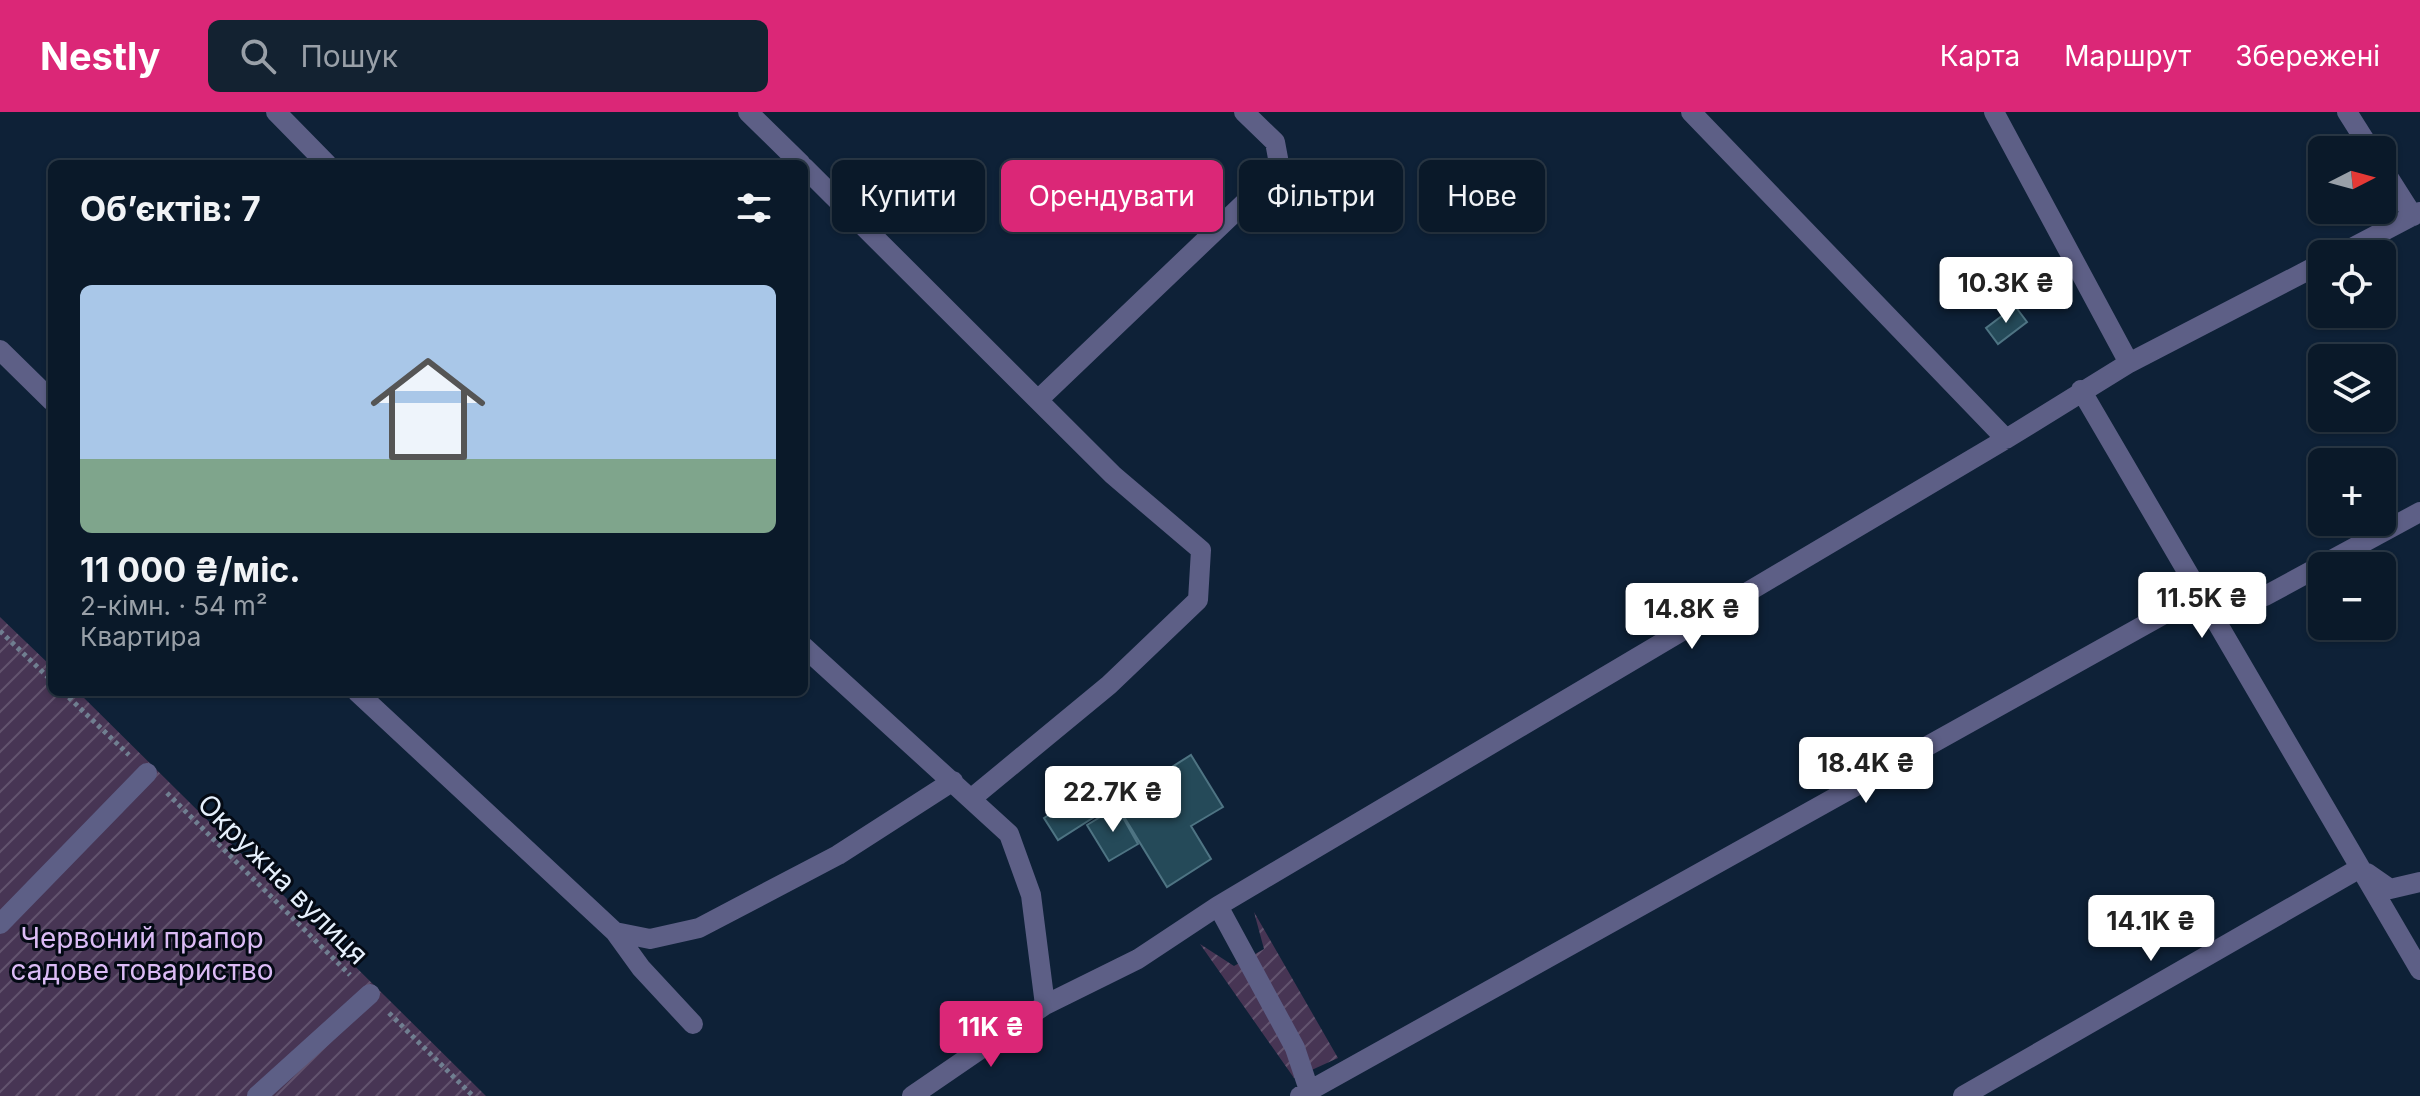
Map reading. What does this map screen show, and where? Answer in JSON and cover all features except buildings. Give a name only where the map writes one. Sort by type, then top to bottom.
[{"type":"street","points":[[276,112],[323,160]]},
{"type":"street","points":[[748,112],[796,160]]},
{"type":"street","points":[[1038,400],[1280,169],[1275,142],[1244,112]]},
{"type":"street","points":[[1691,112],[2006,439]]},
{"type":"street","points":[[1994,112],[2129,363]]},
{"type":"street","points":[[2347,112],[2362,136]]},
{"type":"street","points":[[808,172],[1113,475],[1201,550],[1198,600],[1109,685],[972,798]]},
{"type":"street","points":[[2367,240],[2417,214],[2396,186]]},
{"type":"street","points":[[912,1096],[1045,1005],[1138,959],[1218,906],[2006,439],[2081,390],[2308,270]]},
{"type":"street","points":[[0,350],[48,397]]},
{"type":"street","points":[[2081,390],[2420,970]]},
{"type":"street","points":[[1218,906],[1295,1048],[1307,1094],[2200,594],[2234,600],[2265,596],[2420,512]]},
{"type":"street","points":[[808,651],[1009,834],[1031,895],[1045,1005]]},
{"type":"street","points":[[361,696],[615,932],[641,968],[693,1024]]},
{"type":"street","points":[[0,924],[147,773]]},
{"type":"street","points":[[615,932],[650,939],[699,928],[838,855],[953,781]]},
{"type":"street","points":[[2360,868],[2390,889],[2420,882]]},
{"type":"street","points":[[1963,1096],[2360,868]]},
{"type":"street","points":[[257,1096],[370,994]]},
{"type":"path","points":[[0,631],[48,677]]},
{"type":"path","name":"Окружна вулиця","points":[[67,696],[473,1096]]},
{"type":"green space","name":"Червоний прапор садове товариство","points":[[0,617],[48,663],[48,696],[82,696],[486,1096],[0,1096]]},
{"type":"green space","points":[[1254,912],[1338,1058],[1294,1078],[1200,944],[1234,966],[1264,949]]}]
